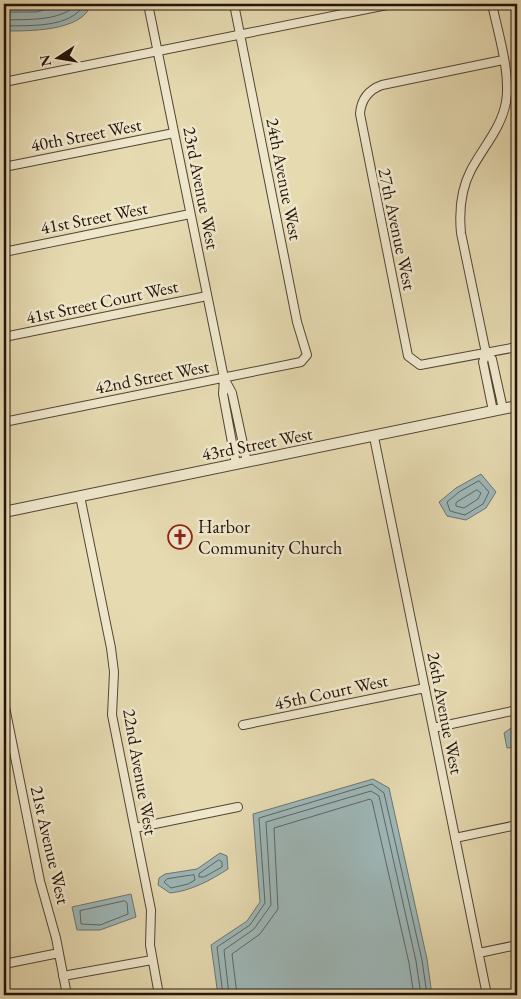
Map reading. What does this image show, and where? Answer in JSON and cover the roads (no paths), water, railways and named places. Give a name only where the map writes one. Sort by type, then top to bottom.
[{"type":"street","name":"23rd Avenue West","points":[[148,4],[224,378],[222,394],[242,463]]},
{"type":"street","name":"24th Avenue West","points":[[234,4],[298,322],[307,352],[304,358]]},
{"type":"street","points":[[4,82],[392,4]]},
{"type":"street","points":[[492,4],[507,89],[504,109],[495,133],[471,170],[461,208],[461,233],[486,353],[483,362],[498,410]]},
{"type":"street","name":"27th Avenue West","points":[[486,353],[420,366],[414,363],[408,354],[362,129],[361,106],[364,98],[371,90],[382,84],[503,60]]},
{"type":"street","name":"40th Street West","points":[[4,167],[174,133]]},
{"type":"street","name":"41st Street West","points":[[4,252],[190,214]]},
{"type":"street","name":"41st Street Court West","points":[[4,337],[207,296]]},
{"type":"street","points":[[486,353],[517,347]]},
{"type":"street","name":"42nd Street West","points":[[4,422],[301,362],[304,358]]},
{"type":"street","name":"43rd Street West","points":[[4,512],[517,406]]},
{"type":"street","name":"26th Avenue West","points":[[374,437],[487,995]]},
{"type":"street","name":"22nd Avenue West","points":[[80,496],[111,648],[114,672],[112,715],[151,910],[152,960],[159,995]]},
{"type":"street","points":[[517,612],[517,633]]},
{"type":"street","name":"45th Court West","points":[[243,725],[425,688]]},
{"type":"street","name":"21st Avenue West","points":[[4,702],[40,881],[59,953],[67,995]]},
{"type":"street","points":[[433,728],[517,710]]},
{"type":"street","points":[[135,828],[238,807]]},
{"type":"street","points":[[455,838],[517,825]]},
{"type":"street","points":[[479,953],[517,945]]},
{"type":"street","points":[[4,964],[59,953]]},
{"type":"street","points":[[63,976],[152,960]]},
{"type":"water","points":[[4,4],[91,4],[86,13],[66,25],[40,30],[4,31]]},
{"type":"water","points":[[481,474],[496,492],[486,508],[466,520],[447,516],[439,502],[456,488]]},
{"type":"water","points":[[517,724],[517,747],[507,748],[504,733]]},
{"type":"water","points":[[373,779],[389,788],[427,959],[432,995],[218,995],[211,945],[247,921],[260,902],[253,814]]},
{"type":"water","points":[[220,853],[227,856],[228,869],[208,881],[186,890],[170,893],[158,885],[159,878],[165,874],[197,869]]},
{"type":"water","points":[[131,894],[136,917],[100,930],[77,930],[72,907]]},
{"type":"place","name":"Harbor Community Church","points":[[180,537]]}]
